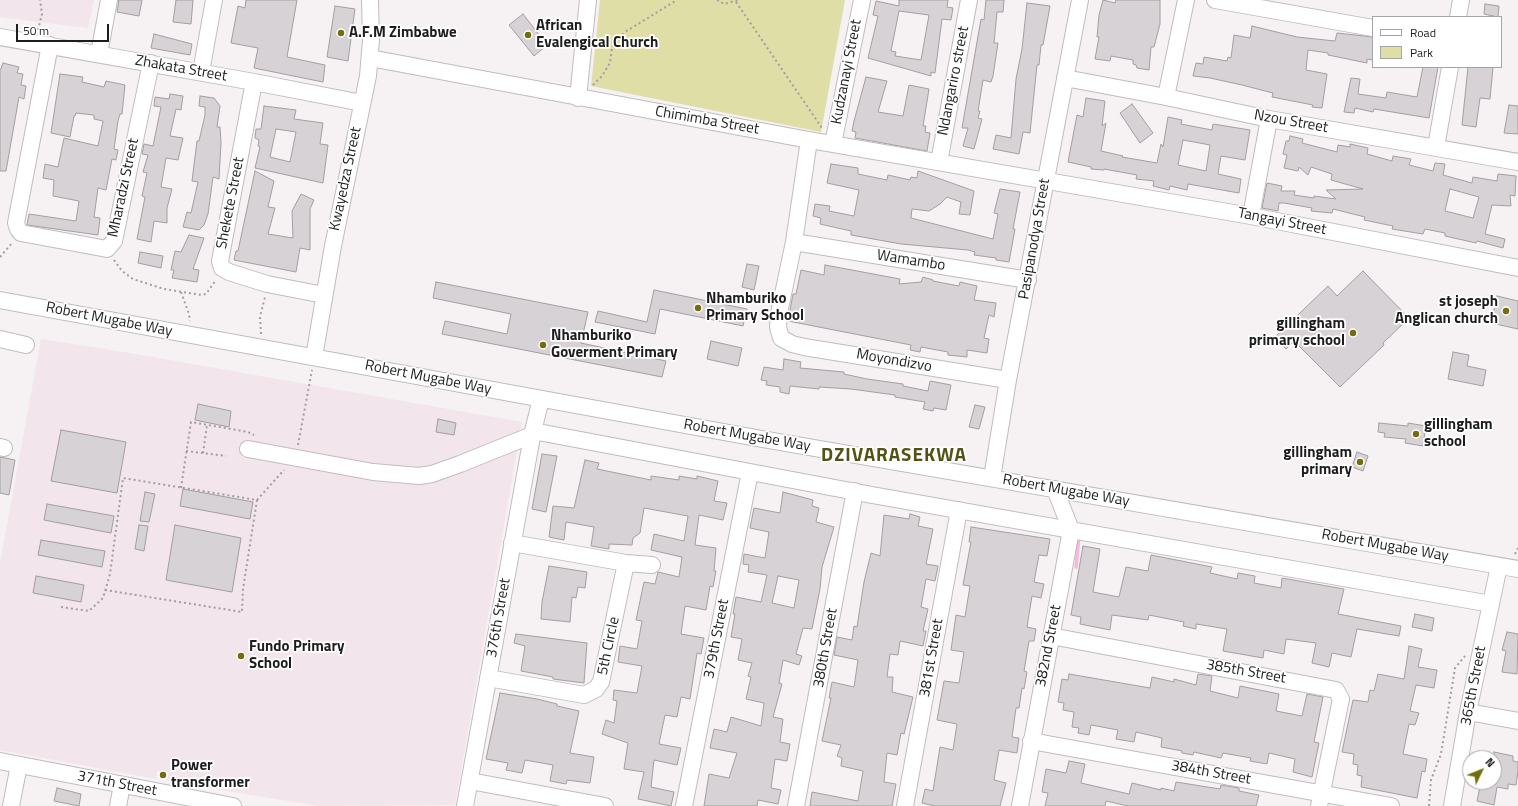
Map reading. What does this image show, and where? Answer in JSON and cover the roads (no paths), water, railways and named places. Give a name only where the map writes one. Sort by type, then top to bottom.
[{"type":"street","points":[[99,54],[109,0]]},
{"type":"street","points":[[201,72],[214,0]]},
{"type":"street","name":"Kwayedza Street","points":[[314,357],[324,295],[370,58],[372,22],[370,0]]},
{"type":"street","points":[[578,91],[588,0]]},
{"type":"street","name":"Kudzanayi Street","points":[[833,144],[862,0]]},
{"type":"street","name":"Ndangariro street","points":[[939,162],[969,0]]},
{"type":"street","name":"Pasipanodya Street","points":[[992,478],[1008,380],[1080,0]]},
{"type":"street","points":[[1166,97],[1186,0]]},
{"type":"street","points":[[1215,0],[1372,28]]},
{"type":"street","points":[[1458,16],[1461,0]]},
{"type":"street","name":"Zhakata Street","points":[[0,37],[201,72],[362,103]]},
{"type":"street","name":"Mharadzi Street","points":[[43,44],[16,223],[21,233],[107,249],[114,241],[151,63]]},
{"type":"street","name":"Chimimba Street","points":[[370,58],[578,91],[809,140],[1045,180]]},
{"type":"street","points":[[1436,147],[1450,68]]},
{"type":"street","name":"Nzou Street","points":[[1066,78],[1269,119],[1518,162]]},
{"type":"street","name":"Shekete Street","points":[[254,82],[220,254],[220,262],[222,268],[229,272],[268,284],[324,295]]},
{"type":"street","points":[[1251,216],[1269,119]]},
{"type":"street","points":[[794,242],[809,140]]},
{"type":"street","name":"Tangayi Street","points":[[1045,180],[1251,216],[1518,268]]},
{"type":"street","name":"Wamambo","points":[[794,242],[1028,280]]},
{"type":"street","name":"Moyondizvo","points":[[794,242],[779,313],[778,327],[781,338],[792,344],[804,347],[1008,380]]},
{"type":"street","name":"Robert Mugabe Way","points":[[0,300],[541,399],[1518,569]]},
{"type":"street","points":[[0,340],[26,345]]},
{"type":"street","name":"376th Street","points":[[465,806],[512,543],[541,399]]},
{"type":"street","points":[[251,442],[296,457],[373,472],[419,476],[432,474],[460,464],[533,433],[1490,604]]},
{"type":"street","name":"379th Street","points":[[684,806],[750,472]]},
{"type":"street","points":[[1055,489],[1071,530]]},
{"type":"street","name":"380th Street","points":[[796,806],[855,491]]},
{"type":"street","name":"381st Street","points":[[906,806],[959,510]]},
{"type":"street","name":"382nd Street","points":[[1020,806],[1071,530]]},
{"type":"street","points":[[512,543],[626,563],[652,565]]},
{"type":"street","name":"5th Circle","points":[[488,678],[584,695],[596,689],[601,682],[626,563]]},
{"type":"street","name":"365th Street","points":[[1452,806],[1468,712],[1499,566]]},
{"type":"street","name":"385th Street","points":[[1051,636],[1336,690],[1341,699],[1320,799]]},
{"type":"street","points":[[1468,712],[1518,721]]},
{"type":"street","name":"384th Street","points":[[1032,741],[1320,799],[1391,806]]},
{"type":"street","name":"371th Street","points":[[0,761],[227,805]]},
{"type":"street","points":[[12,806],[19,765]]},
{"type":"street","points":[[470,781],[581,803],[605,806]]},
{"type":"street","points":[[118,806],[122,785]]},
{"type":"waterway","points":[[1076,567],[1079,536]]},
{"type":"place","name":"A.F.M Zimbabwe","points":[[341,33]]},
{"type":"place","name":"African Evalengical Church","points":[[528,35]]},
{"type":"place","name":"Nhamburiko Primary School","points":[[698,308]]},
{"type":"place","name":"st joseph Anglican church","points":[[1506,311]]},
{"type":"place","name":"gillingham primary school","points":[[1353,333]]},
{"type":"place","name":"Nhamburiko Goverment Primary","points":[[543,345]]},
{"type":"place","name":"gillingham school","points":[[1416,434]]},
{"type":"place","name":"gillingham primary","points":[[1360,462]]},
{"type":"place","name":"Fundo Primary School","points":[[241,656]]},
{"type":"place","name":"Power transformer","points":[[163,775]]},
{"type":"district","name":"DZIVARASEKWA","points":[[894,456]]}]
